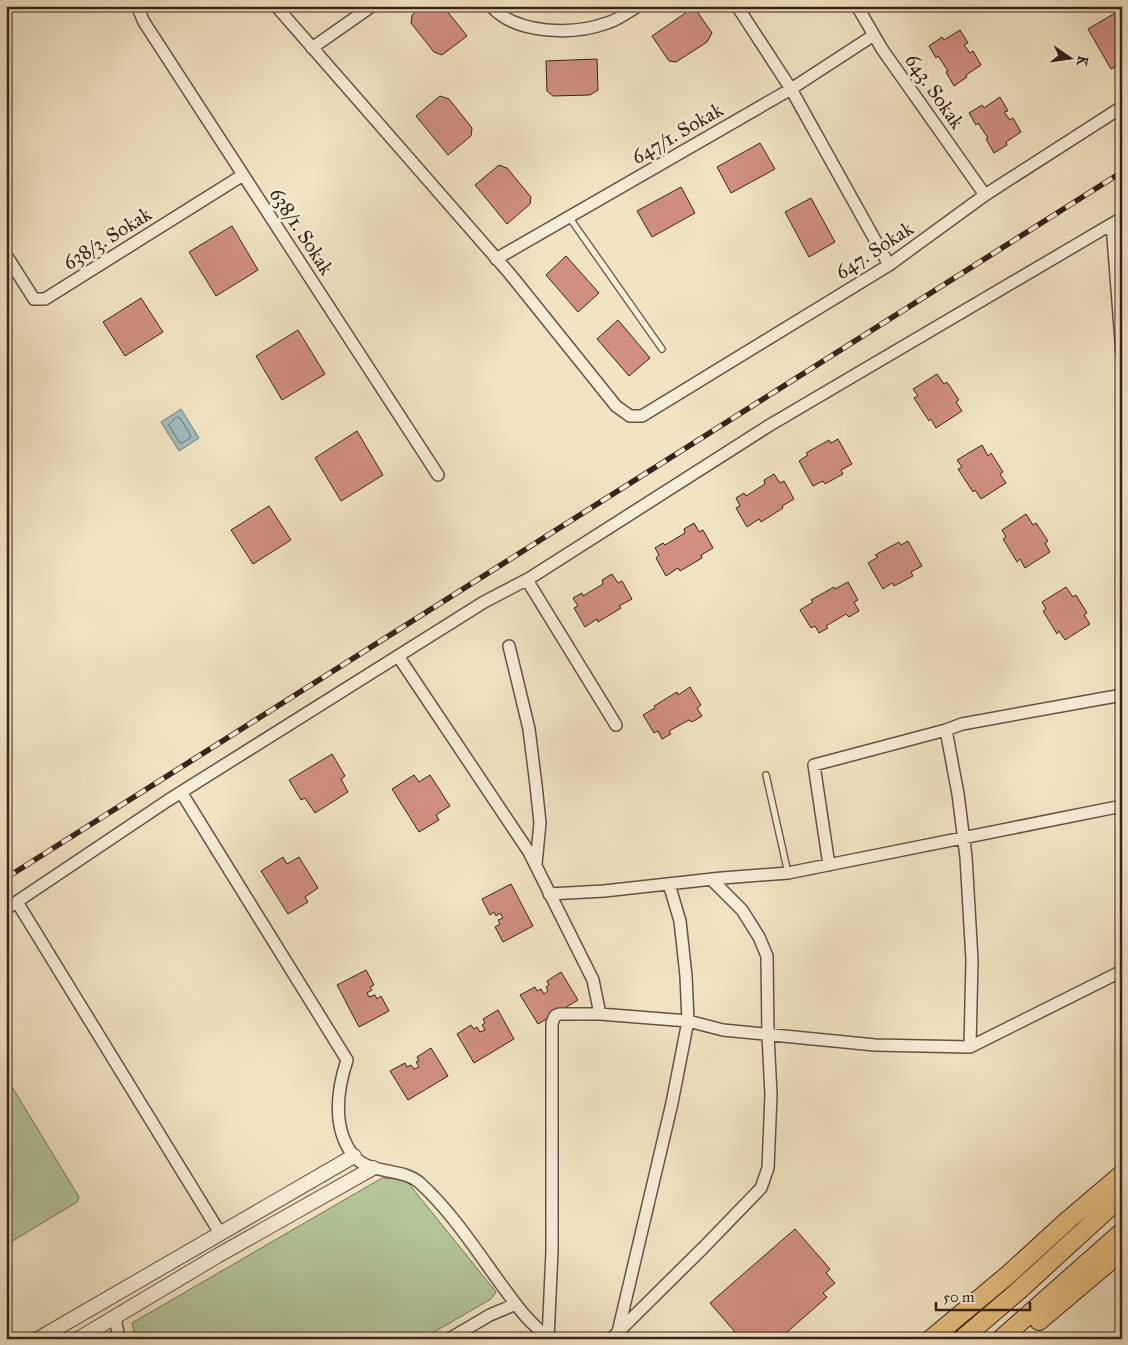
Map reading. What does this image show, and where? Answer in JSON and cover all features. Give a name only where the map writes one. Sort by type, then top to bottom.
[{"type":"highway","points":[[931,1339],[1009,1274],[1122,1174]]},
{"type":"highway","points":[[962,1339],[1017,1292],[1122,1196]]},
{"type":"highway","points":[[1001,1339],[1122,1232]]},
{"type":"highway","points":[[1018,1339],[1122,1251]]},
{"type":"street","name":"638/1. Sokak","points":[[137,6],[144,22],[438,475]]},
{"type":"street","points":[[276,6],[496,258]]},
{"type":"street","points":[[312,48],[372,6]]},
{"type":"street","points":[[491,6],[514,23],[546,30],[568,32],[608,23],[638,6]]},
{"type":"street","points":[[737,6],[790,89],[889,265]]},
{"type":"street","name":"643. Sokak","points":[[857,6],[874,35],[985,195]]},
{"type":"street","name":"647/1. Sokak","points":[[496,258],[790,89],[874,35]]},
{"type":"street","name":"647. Sokak","points":[[496,258],[616,406],[630,416],[642,416],[889,265],[985,195],[1122,107]]},
{"type":"street","name":"638/3. Sokak","points":[[6,255],[34,299],[45,300],[243,174]]},
{"type":"street","points":[[6,909],[181,792],[484,602],[526,580],[770,425],[1117,221],[1122,354]]},
{"type":"street","points":[[526,580],[616,725]]},
{"type":"street","points":[[509,646],[529,729],[536,785],[540,824],[535,865]]},
{"type":"street","points":[[398,656],[529,852],[593,980],[600,1014]]},
{"type":"street","points":[[830,865],[814,765],[946,730],[962,724],[1122,695]]},
{"type":"street","points":[[946,730],[958,794],[966,857],[972,960],[970,1046]]},
{"type":"street","points":[[181,792],[347,1060],[340,1080],[338,1108],[343,1137],[354,1156],[373,1168],[397,1172],[420,1182],[458,1224],[522,1313],[548,1339]]},
{"type":"street","points":[[550,894],[604,891],[711,879],[788,873],[1122,806]]},
{"type":"street","points":[[615,1335],[703,1248],[760,1188],[768,1168],[771,1133],[771,1095],[767,956],[759,937],[742,910],[711,879]]},
{"type":"street","points":[[615,1335],[670,1112],[688,1021],[686,976],[680,921],[669,884]]},
{"type":"street","points":[[17,902],[220,1233]]},
{"type":"street","points":[[548,1339],[552,1251],[552,1023],[559,1014],[600,1014],[688,1021],[723,1030],[874,1046],[970,1046],[1122,971]]},
{"type":"street","points":[[38,1339],[354,1156]]},
{"type":"street","points":[[78,1339],[225,1251],[373,1168]]},
{"type":"street","points":[[449,1339],[490,1315],[516,1304]]},
{"type":"street","points":[[114,1317],[119,1339]]},
{"type":"lane","points":[[569,217],[662,349]]},
{"type":"lane","points":[[766,775],[788,873]]},
{"type":"green space","points":[[6,1077],[79,1197],[77,1202],[6,1245]]},
{"type":"green space","points":[[382,1178],[405,1179],[496,1292],[491,1299],[422,1339],[136,1339],[132,1323]]},
{"type":"water","points":[[181,409],[199,438],[179,451],[161,422]]},
{"type":"building","points":[[423,6],[443,6],[467,36],[442,55],[434,52],[411,23],[412,15]]},
{"type":"building","points":[[694,7],[712,33],[707,42],[676,62],[669,61],[652,36]]},
{"type":"building","points":[[1122,9],[1122,63],[1111,69],[1088,29]]},
{"type":"building","points":[[960,30],[968,43],[964,45],[970,53],[973,51],[981,65],[954,86],[946,72],[948,71],[938,56],[936,58],[929,46],[942,37],[944,40]]},
{"type":"building","points":[[597,59],[598,90],[590,95],[553,96],[547,91],[546,61]]},
{"type":"building","points":[[440,96],[449,99],[472,128],[471,136],[448,155],[416,116]]},
{"type":"building","points":[[1000,97],[1008,111],[1004,112],[1010,120],[1013,118],[1021,132],[1006,142],[1007,145],[994,153],[986,139],[988,138],[978,123],[976,125],[969,113],[982,105],[984,108]]},
{"type":"building","points":[[760,143],[775,169],[731,193],[717,167]]},
{"type":"building","points":[[499,165],[507,168],[531,197],[530,204],[507,224],[475,185]]},
{"type":"building","points":[[681,187],[695,213],[652,237],[637,211]]},
{"type":"building","points":[[811,198],[835,242],[809,257],[785,212]]},
{"type":"building","points":[[232,226],[258,270],[216,296],[189,252]]},
{"type":"building","points":[[566,256],[599,293],[578,312],[546,275]]},
{"type":"building","points":[[141,298],[163,332],[125,356],[103,322]]},
{"type":"building","points":[[618,320],[650,358],[629,376],[597,339]]},
{"type":"building","points":[[298,330],[325,374],[282,400],[256,356]]},
{"type":"building","points":[[937,374],[944,384],[947,382],[959,400],[956,402],[962,411],[936,428],[931,419],[929,421],[914,398],[918,396],[913,389]]},
{"type":"building","points":[[357,431],[383,475],[341,501],[315,458]]},
{"type":"building","points":[[838,439],[852,464],[841,470],[843,474],[825,484],[823,481],[813,486],[799,461],[808,455],[806,453],[829,440],[831,443]]},
{"type":"building","points":[[982,445],[988,456],[991,453],[1003,472],[1000,474],[1006,483],[981,499],[975,490],[973,492],[958,469],[962,467],[957,460]]},
{"type":"building","points":[[774,474],[780,483],[784,481],[794,499],[761,522],[759,519],[747,527],[736,508],[740,506],[736,498],[744,493],[746,496],[765,484],[764,480]]},
{"type":"building","points":[[269,506],[291,540],[253,564],[231,530]]},
{"type":"building","points":[[1026,514],[1033,525],[1036,523],[1048,541],[1045,543],[1050,552],[1025,568],[1020,559],[1017,562],[1003,539],[1006,537],[1002,530]]},
{"type":"building","points":[[694,523],[699,532],[703,530],[713,548],[701,555],[702,558],[680,571],[678,568],[666,576],[656,558],[659,555],[655,548],[663,543],[665,545],[685,533],[684,529]]},
{"type":"building","points":[[908,541],[922,566],[911,572],[913,576],[894,586],[892,583],[883,589],[868,563],[878,557],[875,555],[899,542],[901,545]]},
{"type":"building","points":[[612,574],[618,583],[622,581],[632,599],[598,622],[597,619],[585,627],[574,608],[578,606],[573,598],[582,593],[583,596],[603,584],[602,580]]},
{"type":"building","points":[[848,582],[858,600],[854,602],[859,611],[849,617],[846,614],[826,626],[828,628],[819,633],[815,626],[811,628],[800,610],[813,602],[811,600],[834,587],[835,589]]},
{"type":"building","points":[[1066,587],[1073,597],[1076,595],[1087,613],[1084,615],[1090,624],[1065,640],[1059,631],[1057,634],[1043,611],[1046,609],[1042,602]]},
{"type":"building","points":[[690,687],[701,705],[697,708],[702,716],[692,722],[689,720],[669,731],[671,734],[662,739],[658,731],[654,733],[643,715],[677,692],[678,695]]},
{"type":"building","points":[[332,754],[345,776],[341,779],[348,792],[315,813],[305,798],[301,800],[289,780]]},
{"type":"building","points":[[414,775],[419,782],[430,775],[450,806],[436,815],[439,820],[419,832],[392,789]]},
{"type":"building","points":[[283,857],[287,864],[299,857],[318,888],[305,897],[308,902],[288,914],[261,871]]},
{"type":"building","points":[[511,884],[533,926],[503,942],[495,927],[500,924],[498,920],[503,918],[500,913],[496,916],[494,912],[490,915],[482,899]]},
{"type":"building","points":[[366,970],[374,985],[370,987],[372,990],[367,993],[369,997],[375,995],[377,999],[381,996],[389,1011],[359,1027],[337,985]]},
{"type":"building","points":[[561,972],[578,1000],[538,1024],[520,995],[535,987],[537,991],[541,989],[544,994],[548,991],[546,987],[549,985],[547,981]]},
{"type":"building","points":[[498,1010],[514,1039],[474,1063],[457,1034],[471,1025],[474,1029],[477,1027],[480,1032],[485,1030],[482,1025],[485,1023],[483,1019]]},
{"type":"building","points":[[431,1048],[448,1076],[408,1100],[390,1071],[405,1063],[407,1067],[411,1065],[414,1069],[419,1067],[416,1062],[419,1061],[417,1057]]},
{"type":"building","points":[[795,1229],[830,1269],[826,1273],[835,1283],[823,1293],[827,1297],[779,1339],[741,1339],[710,1303]]},
{"type":"railway","points":[[6,878],[1122,172]]}]
